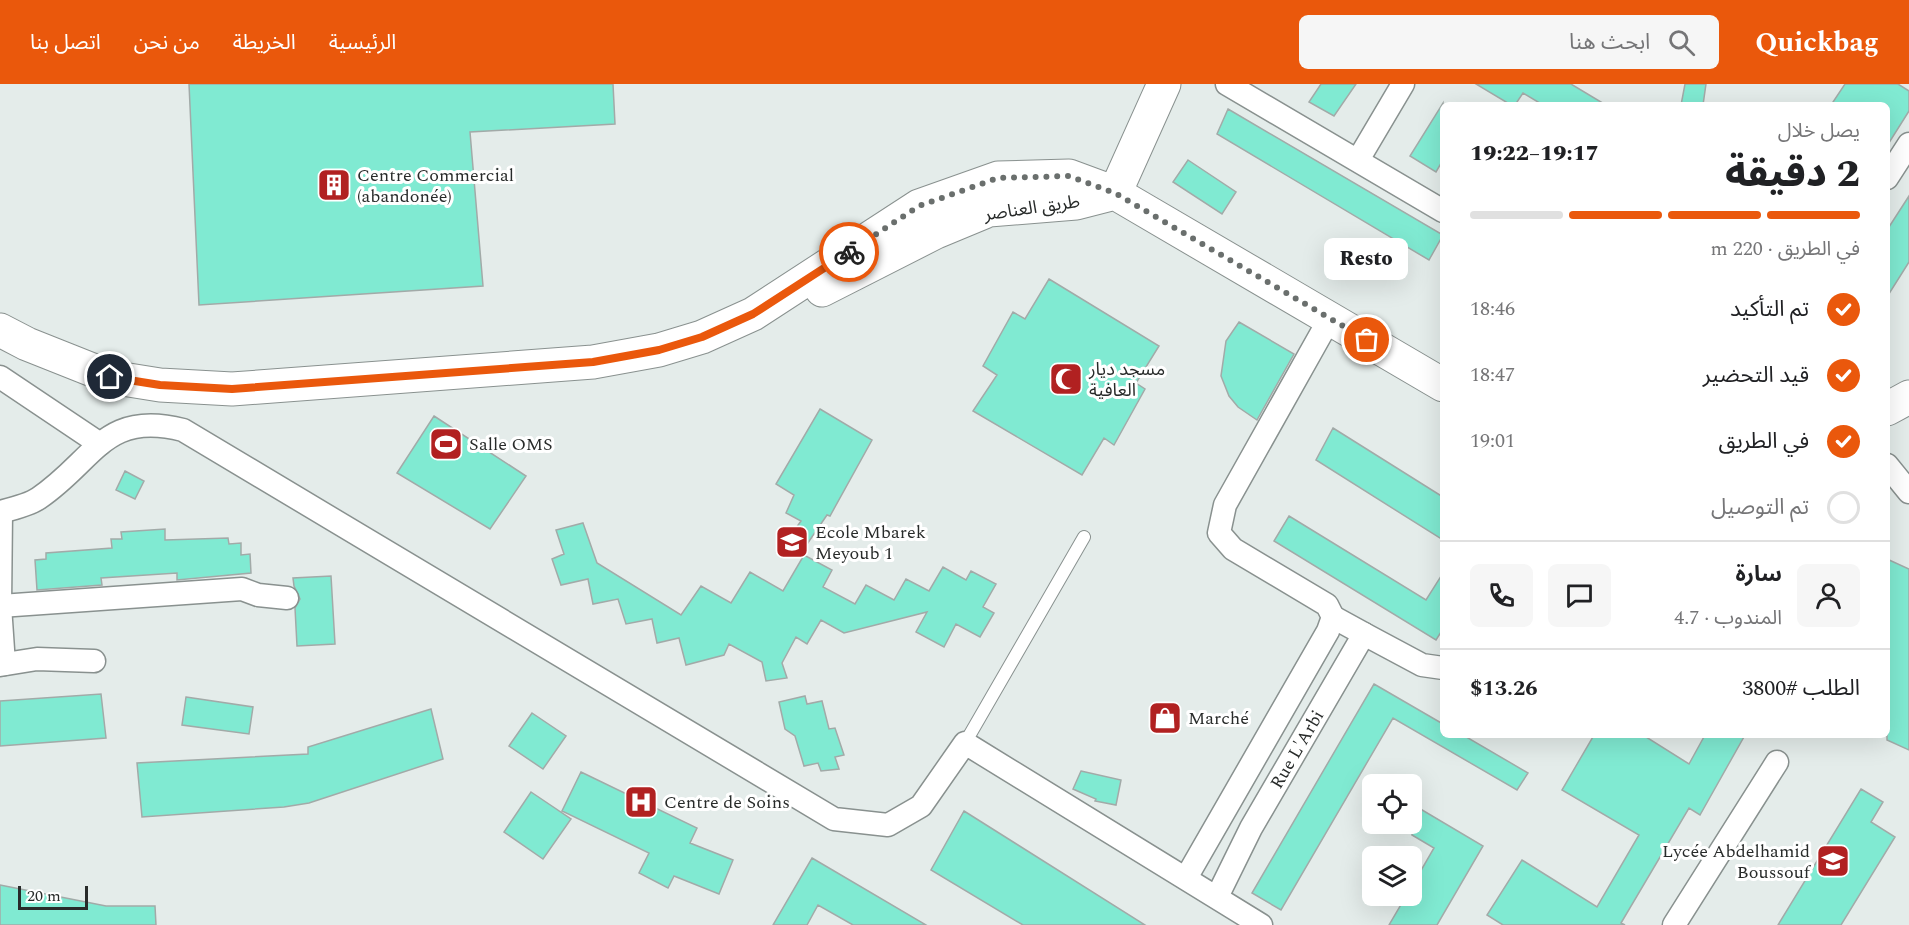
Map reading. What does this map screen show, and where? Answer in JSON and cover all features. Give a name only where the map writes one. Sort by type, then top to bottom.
[{"type":"main road","points":[[1115,193],[1164,84]]},
{"type":"main road","points":[[0,330],[45,352],[110,377],[160,385],[232,389],[593,362],[659,350],[702,337],[753,314],[919,206],[998,178],[1069,176],[1115,193],[1440,383]]},
{"type":"main road","name":"طريق العناصر","points":[[753,314],[832,286],[936,232],[989,210],[1076,203],[1115,193]]},
{"type":"main road","points":[[1890,407],[1909,397]]},
{"type":"street","points":[[1227,84],[1440,209]]},
{"type":"street","points":[[1358,160],[1403,84]]},
{"type":"street","points":[[1890,173],[1909,144]]},
{"type":"street","points":[[1330,318],[1225,505],[1220,533],[1233,549],[1327,605],[1333,617],[1422,665],[1440,668]]},
{"type":"street","points":[[0,376],[100,444]]},
{"type":"street","points":[[94,661],[37,659],[2,665],[1,512],[37,500],[71,473],[100,444],[128,427],[158,424],[183,430],[834,819],[888,825],[921,806],[965,743],[1261,925]]},
{"type":"street","points":[[1890,469],[1909,492]]},
{"type":"street","points":[[0,606],[242,589],[258,595],[287,598]]},
{"type":"street","points":[[1186,878],[1328,631],[1333,617]]},
{"type":"street","name":"Rue L'Arbi","points":[[1217,897],[1251,828],[1364,634]]},
{"type":"street","points":[[1674,925],[1777,762]]},
{"type":"lane","points":[[965,743],[1084,537]]},
{"type":"building","name":"Centre Commercial (abandonée)","points":[[189,84],[613,84],[615,124],[470,132],[483,286],[199,305]]},
{"type":"building","points":[[1321,84],[1356,84],[1334,116],[1309,102]]},
{"type":"building","points":[[1476,84],[1571,84],[1601,102],[1538,102],[1523,93],[1517,102],[1506,102]]},
{"type":"building","points":[[1685,84],[1706,84],[1703,102],[1682,102]]},
{"type":"building","points":[[1845,84],[1898,84],[1909,91],[1909,111],[1890,141],[1890,102],[1833,102]]},
{"type":"building","points":[[1440,108],[1440,165],[1436,172],[1410,156]]},
{"type":"building","points":[[1228,109],[1440,233],[1440,240],[1429,260],[1217,134]]},
{"type":"building","points":[[1188,160],[1236,192],[1222,214],[1173,182]]},
{"type":"building","points":[[1909,196],[1909,262],[1890,292],[1890,225]]},
{"type":"building","name":"مسجد ديار العافية","points":[[1049,279],[1159,346],[1136,383],[1145,389],[1114,445],[1104,438],[1082,475],[973,411],[997,375],[983,366],[1013,312],[1025,319]]},
{"type":"building","points":[[1239,322],[1294,354],[1257,420],[1238,407],[1229,396],[1221,376],[1226,341]]},
{"type":"building","points":[[820,409],[872,440],[830,516],[827,515],[801,553],[786,542],[801,521],[786,513],[794,495],[776,484]]},
{"type":"building","name":"Salle OMS","points":[[434,416],[526,476],[490,529],[397,473]]},
{"type":"building","points":[[1333,428],[1440,495],[1440,538],[1316,460]]},
{"type":"building","points":[[125,471],[144,481],[135,499],[116,490]]},
{"type":"building","points":[[1289,516],[1426,600],[1440,578],[1440,634],[1436,640],[1274,541]]},
{"type":"building","points":[[583,523],[597,563],[681,615],[701,586],[731,603],[750,572],[783,591],[804,555],[832,570],[823,587],[855,604],[866,585],[894,600],[906,579],[929,591],[943,567],[966,580],[971,571],[996,584],[983,607],[994,613],[980,637],[956,624],[944,647],[916,632],[927,612],[844,633],[821,620],[807,644],[796,637],[782,663],[787,678],[766,681],[762,662],[729,644],[724,655],[686,665],[679,638],[657,643],[652,619],[626,624],[618,599],[593,604],[588,579],[561,585],[552,559],[564,554],[556,530]]},
{"type":"building","points":[[165,529],[165,540],[228,538],[229,544],[241,543],[241,555],[250,554],[251,573],[177,580],[177,573],[101,578],[102,585],[37,590],[35,560],[46,559],[46,553],[112,548],[111,539],[122,539],[121,532]]},
{"type":"building","points":[[1890,560],[1909,569],[1909,750],[1887,740],[1890,738]]},
{"type":"building","points":[[331,576],[335,644],[297,646],[295,608],[300,599],[293,578]]},
{"type":"building","points":[[1374,684],[1440,722],[1440,738],[1468,738],[1528,773],[1517,790],[1393,718],[1281,910],[1252,893]]},
{"type":"building","points":[[101,694],[106,738],[0,746],[0,701]]},
{"type":"building","points":[[805,696],[807,704],[822,701],[829,729],[835,728],[844,755],[835,757],[839,769],[821,771],[818,763],[804,766],[795,736],[785,729],[779,702]]},
{"type":"building","points":[[186,697],[253,707],[249,734],[182,725]]},
{"type":"building","points":[[431,709],[443,759],[309,803],[284,807],[142,817],[137,763],[308,754],[308,747]]},
{"type":"building","points":[[532,713],[566,736],[543,769],[509,746]]},
{"type":"building","points":[[1592,738],[1648,738],[1689,764],[1703,738],[1743,738],[1700,815],[1689,808],[1621,923],[1625,925],[1503,925],[1487,915],[1522,860],[1597,907],[1639,835],[1562,790]]},
{"type":"building","points":[[1081,771],[1121,780],[1116,805],[1095,801],[1096,799],[1073,789]]},
{"type":"building","points":[[581,772],[697,828],[690,843],[733,860],[719,894],[674,876],[668,888],[639,873],[649,853],[562,811]]},
{"type":"building","points":[[1861,789],[1883,802],[1871,822],[1895,837],[1841,925],[1778,925]]},
{"type":"building","points":[[531,792],[571,819],[543,859],[504,832]]},
{"type":"building","points":[[1422,810],[1483,846],[1437,925],[1389,925],[1400,906],[1422,906],[1422,869],[1434,848],[1412,835],[1422,834]]},
{"type":"building","points":[[964,811],[1145,925],[1023,925],[931,870]]},
{"type":"building","points":[[812,858],[926,925],[853,925],[818,905],[807,925],[773,925]]},
{"type":"building","points":[[0,885],[106,906],[155,906],[156,925],[0,925]]},
{"type":"way so far","points":[[849,252],[919,206],[998,178],[1069,176],[1115,193],[1367,340]]},
{"type":"place","name":"Centre Commercial (abandonée)","points":[[334,185]]},
{"type":"place","name":"Resto","points":[[1367,340]]},
{"type":"place","name":"مسجد ديار العافية","points":[[1066,379]]},
{"type":"place","name":"Salle OMS","points":[[446,444]]},
{"type":"place","name":"Ecole Mbarek Meyoub 1","points":[[792,542]]},
{"type":"place","name":"Marché","points":[[1165,718]]},
{"type":"place","name":"Centre de Soins","points":[[641,802]]},
{"type":"place","name":"Lycée Abdelhamid Boussouf","points":[[1833,861]]},
{"type":"route","points":[[110,377],[160,385],[232,389],[593,362],[659,350],[702,337],[753,314],[849,252]]}]
